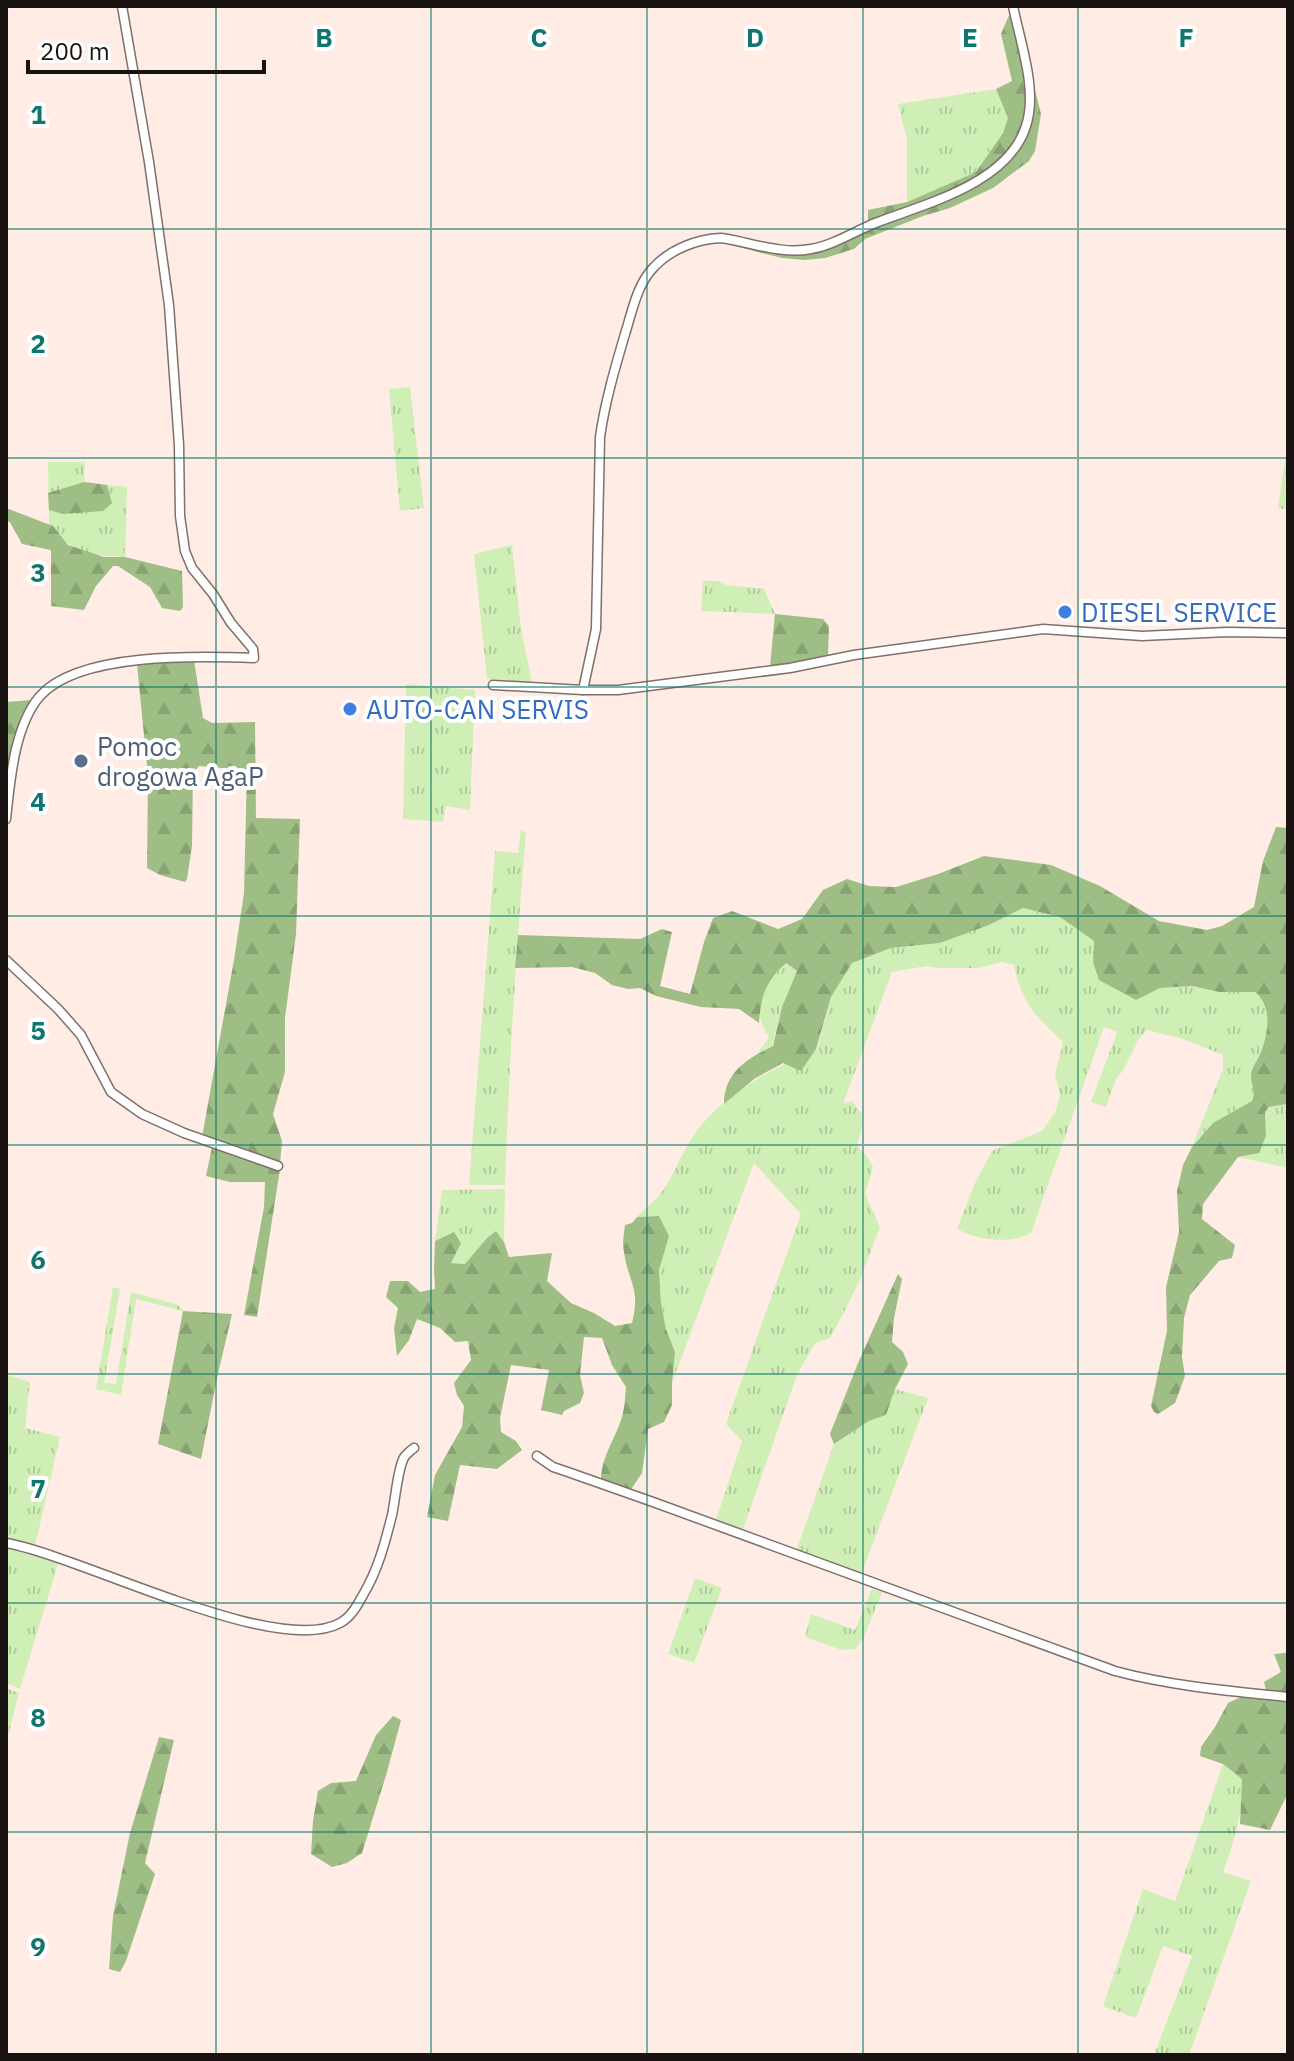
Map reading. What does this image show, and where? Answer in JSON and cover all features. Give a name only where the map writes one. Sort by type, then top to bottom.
[{"type":"street","points":[[6,819],[10,776],[20,736],[35,703],[50,687],[94,667],[126,661],[190,657],[254,658],[253,649],[197,575],[185,551],[180,516],[179,445],[169,305],[149,162],[122,6]]},
{"type":"street","points":[[583,690],[596,629],[602,420],[634,304],[647,275],[674,252],[710,239],[721,238],[797,251],[824,246],[879,221],[916,209],[987,175],[1017,145],[1029,115],[1030,86],[1013,6]]},
{"type":"street","points":[[493,685],[618,690],[790,668],[867,653],[1043,629],[1142,636],[1288,633]]},
{"type":"street","points":[[6,960],[81,1035],[111,1092],[142,1114],[184,1133],[278,1166]]},
{"type":"street","points":[[6,1543],[34,1549],[168,1598],[273,1628],[296,1631],[320,1629],[339,1623],[352,1614],[376,1573],[403,1458],[414,1448]]},
{"type":"street","points":[[537,1456],[553,1467],[1115,1671],[1208,1688],[1288,1697]]},
{"type":"green space","points":[[1010,13],[1027,99],[1019,133],[1005,153],[964,184],[868,222],[868,210],[907,202],[976,172],[1003,133],[1008,118],[996,89],[1012,81],[1001,34]]},
{"type":"green space","points":[[1032,78],[1041,114],[1035,151],[1029,161],[993,188],[950,208],[865,239],[854,249],[825,258],[782,258],[719,242],[801,255],[825,249],[917,213],[967,190],[1022,142]]},
{"type":"green space","points":[[996,89],[1009,118],[1003,133],[976,172],[907,202],[907,139],[898,104]]},
{"type":"green space","points":[[410,387],[424,508],[400,511],[389,389]]},
{"type":"green space","points":[[1288,441],[1288,510],[1278,508]]},
{"type":"green space","points":[[48,462],[85,462],[84,482],[127,487],[125,557],[79,550],[67,543],[49,524]]},
{"type":"green space","points":[[84,482],[107,485],[112,503],[103,511],[63,514],[49,510],[48,493]]},
{"type":"green space","points":[[6,508],[53,526],[68,545],[104,557],[125,557],[182,571],[183,607],[180,611],[162,608],[150,587],[118,566],[113,566],[96,586],[84,610],[51,606],[51,550],[22,544],[10,522],[6,521]]},
{"type":"green space","points":[[512,545],[521,628],[532,683],[487,679],[474,554]]},
{"type":"green space","points":[[703,581],[764,589],[775,614],[701,611]]},
{"type":"green space","points":[[775,614],[823,619],[829,626],[828,655],[770,667]]},
{"type":"green space","points":[[194,660],[203,718],[212,723],[255,722],[256,818],[300,819],[296,934],[285,1018],[285,1072],[273,1114],[282,1141],[280,1164],[202,1137],[244,893],[247,770],[199,766],[193,773],[192,846],[185,882],[147,868],[148,776],[137,664]]},
{"type":"green space","points":[[406,684],[475,690],[470,810],[446,806],[443,822],[403,819]]},
{"type":"green space","points":[[32,700],[15,743],[6,788],[6,702]]},
{"type":"green space","points":[[1276,827],[1288,828],[1288,1104],[1269,1107],[1265,1112],[1266,1136],[1259,1153],[1238,1157],[1203,1204],[1202,1219],[1235,1245],[1232,1258],[1219,1261],[1190,1295],[1184,1318],[1182,1357],[1185,1376],[1175,1403],[1158,1414],[1151,1406],[1167,1331],[1166,1287],[1179,1232],[1177,1191],[1183,1165],[1192,1147],[1213,1123],[1252,1101],[1251,1074],[1267,1029],[1265,1005],[1255,992],[1219,992],[1192,986],[1160,988],[1136,1000],[1099,980],[1093,962],[1094,941],[1060,917],[1023,908],[989,925],[940,943],[891,948],[852,963],[831,997],[816,1049],[801,1071],[783,1063],[754,1079],[724,1104],[732,1075],[754,1056],[773,1046],[782,1007],[797,971],[786,963],[765,990],[759,1023],[739,1009],[701,1007],[656,996],[640,988],[612,985],[595,973],[572,967],[515,968],[518,935],[640,939],[662,929],[672,932],[660,986],[690,994],[713,918],[732,911],[778,929],[802,919],[823,890],[847,879],[869,886],[896,887],[984,856],[1051,865],[1100,886],[1159,921],[1207,930],[1222,926],[1254,907],[1263,861]]},
{"type":"green space","points":[[521,830],[526,833],[513,1009],[505,1185],[469,1185],[495,851],[518,853]]},
{"type":"green space","points":[[1023,908],[1060,917],[1094,941],[1093,962],[1160,988],[1192,986],[1219,992],[1255,992],[1265,1005],[1267,1029],[1252,1070],[1252,1101],[1213,1123],[1192,1147],[1223,1069],[1223,1055],[1183,1039],[1147,1030],[1116,1079],[1106,1107],[1091,1102],[1117,1032],[1104,1027],[1031,1233],[1004,1240],[966,1233],[957,1229],[975,1183],[992,1151],[1042,1131],[1056,1111],[1060,1094],[1055,1075],[1063,1042],[1031,1008],[1021,990],[1014,965],[1001,962],[979,968],[926,966],[892,972],[843,1104],[852,1101],[862,1114],[857,1146],[873,1167],[865,1194],[880,1227],[859,1282],[830,1338],[815,1343],[797,1375],[742,1532],[715,1523],[742,1441],[726,1424],[801,1214],[754,1163],[672,1383],[675,1352],[666,1329],[659,1269],[669,1236],[659,1216],[637,1217],[663,1190],[693,1137],[716,1110],[756,1080],[817,1049],[831,997],[852,963],[891,948],[940,943],[989,925]]},
{"type":"green space","points":[[785,963],[797,971],[782,1007],[772,1046],[758,1053],[769,1037],[760,1016],[761,998],[770,980]]},
{"type":"green space","points":[[1288,1104],[1288,1168],[1238,1157],[1259,1153],[1266,1136],[1265,1112],[1270,1107]]},
{"type":"green space","points":[[212,1147],[265,1167],[280,1169],[257,1317],[244,1315],[264,1207],[265,1182],[230,1182],[206,1176]]},
{"type":"green space","points":[[505,1189],[504,1242],[496,1231],[465,1264],[451,1263],[454,1233],[435,1241],[442,1190]]},
{"type":"green space","points":[[659,1216],[669,1236],[659,1270],[666,1329],[675,1352],[672,1405],[664,1422],[648,1429],[642,1473],[630,1491],[601,1480],[604,1463],[623,1413],[626,1387],[612,1365],[602,1338],[584,1337],[580,1375],[584,1393],[580,1403],[562,1415],[541,1410],[549,1370],[511,1365],[500,1418],[501,1432],[516,1441],[522,1450],[497,1469],[460,1465],[448,1521],[427,1517],[435,1475],[462,1427],[464,1406],[454,1383],[471,1360],[468,1341],[455,1342],[440,1328],[417,1319],[409,1340],[397,1356],[394,1328],[398,1308],[386,1297],[390,1281],[408,1281],[420,1292],[435,1289],[435,1241],[454,1232],[461,1243],[451,1263],[465,1264],[496,1231],[509,1257],[552,1253],[547,1281],[571,1303],[615,1326],[632,1323],[635,1301],[623,1249],[625,1225],[637,1217]]},
{"type":"green space","points":[[898,1274],[902,1279],[892,1342],[903,1352],[908,1364],[886,1415],[869,1421],[834,1444],[830,1434]]},
{"type":"green space","points":[[113,1287],[120,1289],[104,1383],[116,1384],[131,1292],[179,1305],[183,1311],[136,1299],[121,1395],[96,1389]]},
{"type":"green space","points":[[183,1311],[232,1314],[201,1459],[158,1444]]},
{"type":"green space","points":[[6,1375],[30,1382],[25,1428],[60,1437],[35,1546],[6,1540]]},
{"type":"green space","points":[[895,1389],[928,1398],[861,1575],[796,1551],[834,1444],[869,1421],[886,1415]]},
{"type":"green space","points":[[7,1547],[58,1564],[20,1689],[6,1683]]},
{"type":"green space","points":[[695,1578],[722,1588],[694,1663],[668,1654]]},
{"type":"green space","points":[[872,1589],[882,1592],[856,1649],[842,1650],[805,1637],[811,1614],[855,1630]]},
{"type":"green space","points":[[1288,1653],[1288,1694],[1266,1690],[1264,1682],[1281,1672],[1274,1654]]},
{"type":"green space","points":[[6,1688],[19,1693],[6,1744]]},
{"type":"green space","points":[[1243,1696],[1288,1701],[1288,1793],[1270,1830],[1240,1824],[1242,1779],[1223,1764],[1200,1756],[1201,1747],[1228,1703]]},
{"type":"green space","points":[[393,1716],[401,1720],[362,1853],[347,1863],[332,1867],[311,1854],[318,1791],[331,1783],[356,1781],[376,1735]]},
{"type":"green space","points":[[159,1737],[174,1740],[145,1863],[155,1874],[120,1972],[109,1969],[113,1916],[130,1833]]},
{"type":"green space","points":[[1223,1764],[1242,1779],[1237,1827],[1223,1872],[1251,1881],[1189,2055],[1154,2055],[1192,1956],[1163,1946],[1136,2018],[1103,2006],[1143,1889],[1175,1901]]},
{"type":"place","name":"DIESEL SERVICE","points":[[1065,612]]},
{"type":"place","name":"AUTO-CAN SERVIS","points":[[350,709]]},
{"type":"place","name":"Pomoc drogowa AgaP","points":[[81,761]]}]
